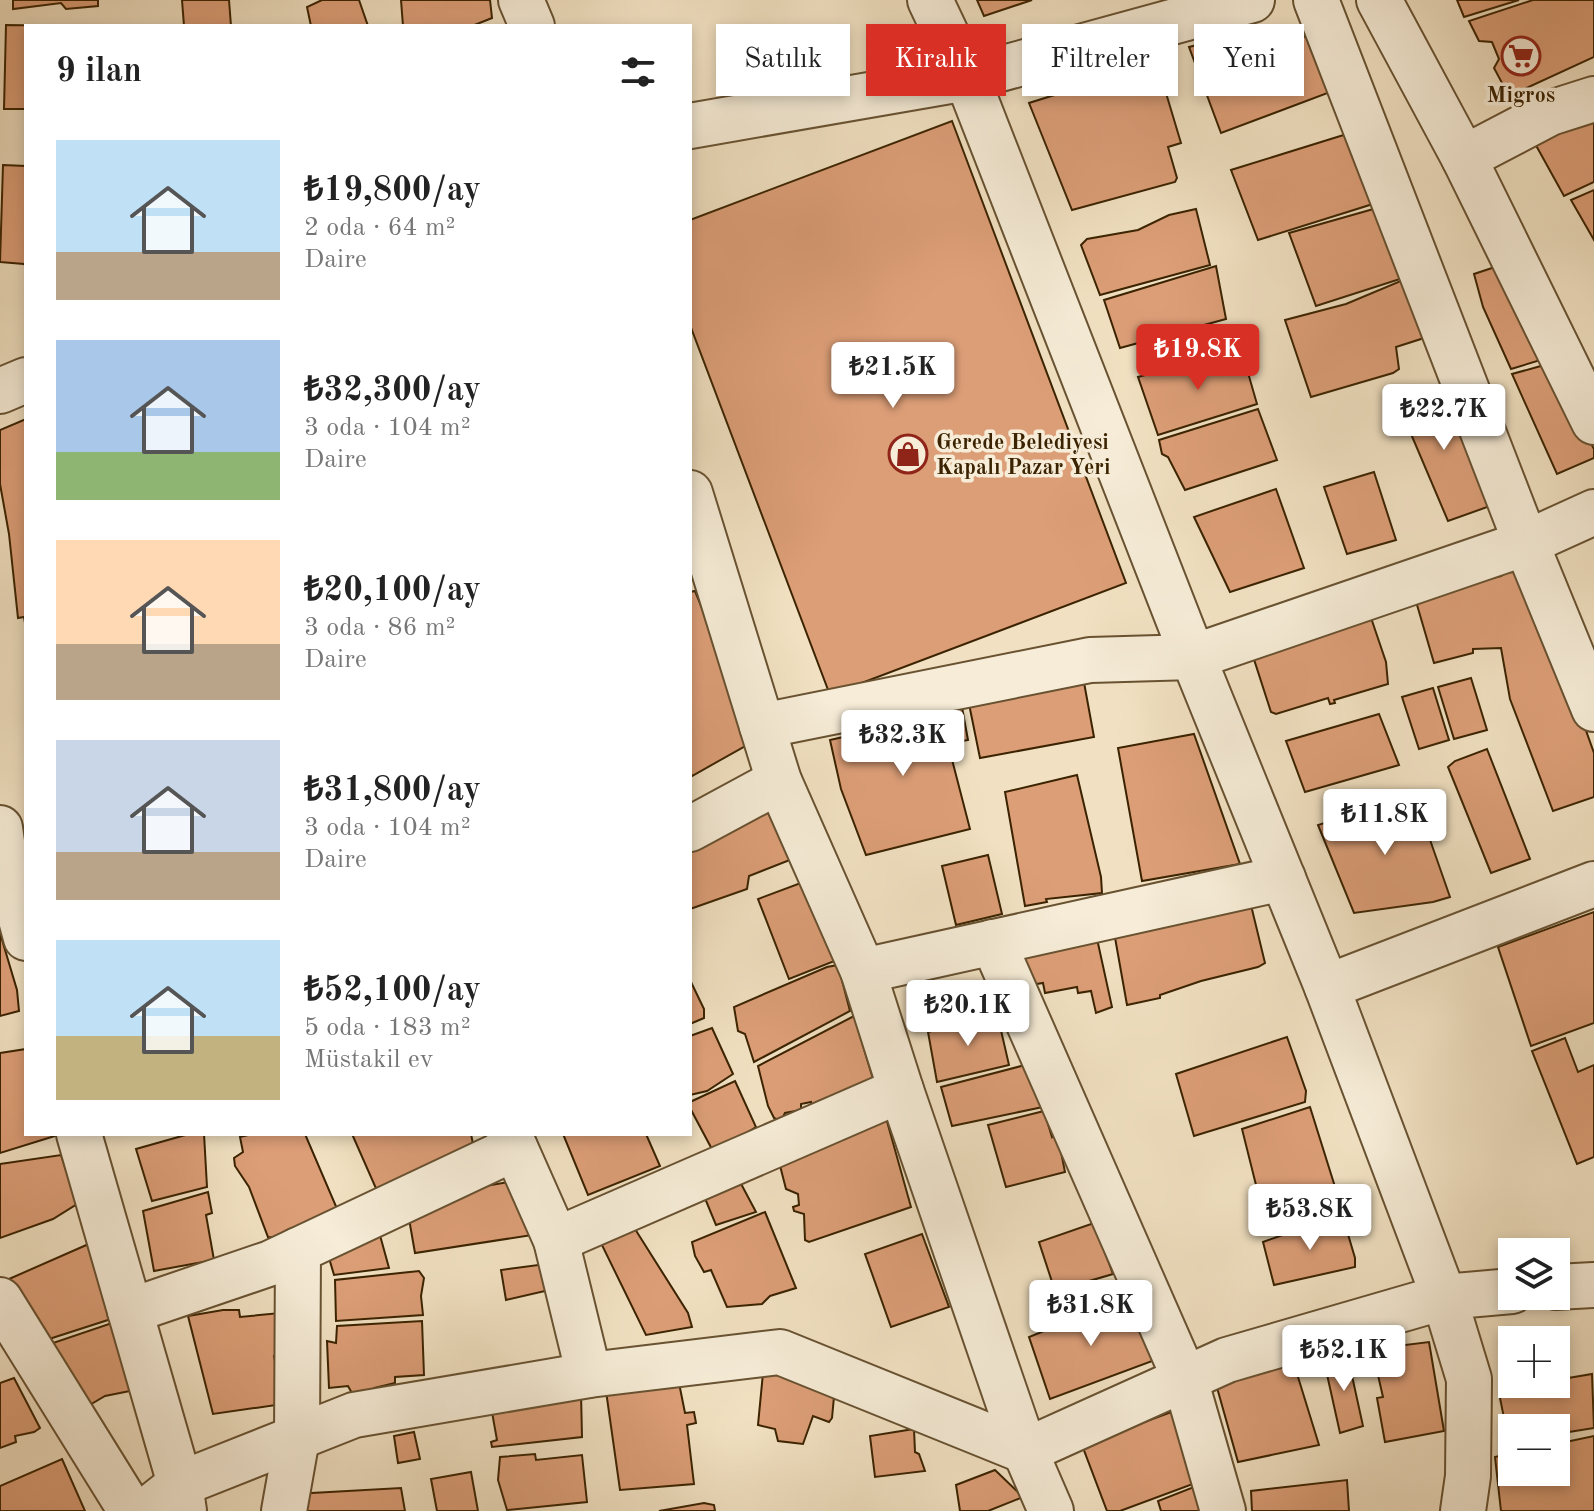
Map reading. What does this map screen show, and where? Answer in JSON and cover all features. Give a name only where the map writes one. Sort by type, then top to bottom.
[{"type":"street","points":[[521,0],[531,24]]},
{"type":"street","points":[[930,0],[941,24]]},
{"type":"street","points":[[1006,67],[1252,0]]},
{"type":"street","points":[[1316,0],[1526,543],[1594,709]]},
{"type":"street","points":[[1379,0],[1464,158],[1594,422]]},
{"type":"street","points":[[692,126],[866,96]]},
{"type":"street","points":[[974,96],[1193,657],[1327,987],[1444,1297],[1469,1379],[1468,1476],[1463,1511]]},
{"type":"street","points":[[1464,158],[1550,113],[1594,99]]},
{"type":"street","points":[[0,391],[24,381]]},
{"type":"street","points":[[692,506],[699,553],[779,781],[863,971],[1025,1451],[1051,1511]]},
{"type":"street","points":[[762,726],[1090,660],[1193,657],[1526,543],[1594,512]]},
{"type":"street","points":[[692,828],[779,781]]},
{"type":"street","points":[[7,847],[24,928]]},
{"type":"street","points":[[863,971],[1283,878]]},
{"type":"street","points":[[1327,987],[1594,884]]},
{"type":"street","points":[[993,942],[1185,1379],[1223,1511]]},
{"type":"street","points":[[556,1240],[901,1090]]},
{"type":"street","points":[[88,1137],[130,1311],[182,1498]]},
{"type":"street","points":[[130,1311],[271,1263],[512,1141],[556,1240],[589,1375]]},
{"type":"street","points":[[284,1511],[297,1438],[298,1250]]},
{"type":"street","points":[[1570,1286],[1594,1285]]},
{"type":"street","points":[[146,1511],[182,1498],[297,1438],[354,1415],[589,1375],[780,1352],[1025,1451],[1227,1360],[1444,1297],[1498,1292]]},
{"type":"street","points":[[0,1300],[131,1511]]},
{"type":"building","points":[[13,0],[98,0],[98,6],[66,9],[61,3],[13,9]]},
{"type":"building","points":[[182,0],[229,0],[231,24],[184,24]]},
{"type":"building","points":[[322,0],[359,0],[367,24],[311,24],[307,7]]},
{"type":"building","points":[[401,0],[490,0],[492,18],[477,24],[403,24]]},
{"type":"building","points":[[977,0],[1032,0],[984,16]]},
{"type":"building","points":[[1457,0],[1519,0],[1464,17]]},
{"type":"building","points":[[1533,0],[1594,0],[1594,57],[1509,96],[1494,68],[1499,59],[1492,42],[1479,41],[1469,21]]},
{"type":"building","points":[[6,25],[24,25],[24,109],[4,109]]},
{"type":"building","points":[[1304,36],[1314,39],[1333,91],[1221,133],[1207,96],[1304,96]]},
{"type":"building","points":[[1051,96],[1167,96],[1181,143],[1168,147],[1177,178],[1175,182],[1072,210],[1029,103]]},
{"type":"building","points":[[1594,112],[1594,182],[1564,196],[1533,140]]},
{"type":"building","name":"Gerede Belediyesi Kapalı Pazar Yeri","points":[[952,121],[1126,583],[830,695],[692,330],[692,219]]},
{"type":"building","points":[[1350,133],[1376,203],[1258,240],[1231,170]]},
{"type":"building","points":[[3,165],[24,166],[24,264],[0,262]]},
{"type":"building","points":[[1594,190],[1594,240],[1571,200]]},
{"type":"building","points":[[1377,208],[1401,274],[1400,279],[1316,306],[1289,233]]},
{"type":"building","points":[[1196,209],[1210,265],[1100,295],[1081,245],[1087,239],[1138,230],[1169,215]]},
{"type":"building","points":[[1216,266],[1226,319],[1120,348],[1104,300]]},
{"type":"building","points":[[1498,266],[1544,359],[1511,369],[1483,307],[1474,274]]},
{"type":"building","points":[[1403,280],[1424,338],[1396,347],[1399,369],[1393,373],[1311,397],[1285,320],[1346,304]]},
{"type":"building","points":[[1240,345],[1257,404],[1158,435],[1138,377],[1178,366],[1180,373],[1184,372],[1184,368],[1212,363],[1221,358],[1220,352]]},
{"type":"building","points":[[1548,364],[1594,449],[1594,458],[1557,474],[1512,374]]},
{"type":"building","points":[[1444,383],[1490,506],[1448,521],[1397,401]]},
{"type":"building","points":[[1258,409],[1277,460],[1185,490],[1168,457],[1162,454],[1159,440]]},
{"type":"building","points":[[24,420],[24,617],[18,618],[0,484],[0,430]]},
{"type":"building","points":[[1374,472],[1396,540],[1347,554],[1324,487]]},
{"type":"building","points":[[1276,489],[1304,568],[1230,592],[1194,517]]},
{"type":"building","points":[[1529,571],[1594,753],[1594,797],[1553,811],[1510,699],[1501,648],[1473,649],[1473,653],[1434,663],[1415,598],[1501,576],[1500,573]]},
{"type":"building","points":[[695,591],[756,740],[692,776],[692,592]]},
{"type":"building","points":[[1367,606],[1386,662],[1388,684],[1334,700],[1335,703],[1330,704],[1328,698],[1276,714],[1271,712],[1250,647]]},
{"type":"building","points":[[1083,677],[1094,737],[980,758],[969,704]]},
{"type":"building","points":[[1471,678],[1487,730],[1454,739],[1438,687]]},
{"type":"building","points":[[1433,688],[1449,740],[1419,749],[1402,697]]},
{"type":"building","points":[[961,702],[968,740],[952,743],[949,748],[970,829],[866,855],[841,789],[830,740],[852,735],[850,726]]},
{"type":"building","points":[[1379,714],[1399,765],[1305,792],[1286,741]]},
{"type":"building","points":[[1194,734],[1240,864],[1142,881],[1118,748]]},
{"type":"building","points":[[1487,749],[1530,859],[1491,873],[1448,767],[1455,761]]},
{"type":"building","points":[[1077,775],[1102,893],[1046,899],[1047,902],[1025,906],[1005,792]]},
{"type":"building","points":[[1414,794],[1450,897],[1354,913],[1318,825]]},
{"type":"building","points":[[768,801],[795,858],[749,876],[747,889],[692,908],[692,836]]},
{"type":"building","points":[[988,855],[1002,914],[956,925],[942,866]]},
{"type":"building","points":[[806,881],[837,960],[789,979],[758,899]]},
{"type":"building","points":[[1250,901],[1265,963],[1201,981],[1160,995],[1160,998],[1127,1005],[1114,932]]},
{"type":"building","points":[[1594,912],[1594,1023],[1531,1046],[1498,947]]},
{"type":"building","points":[[1094,925],[1112,1007],[1096,1013],[1091,991],[1078,993],[1077,987],[1045,993],[1043,983],[1030,985],[1018,939]]},
{"type":"building","points":[[0,933],[17,990],[19,1011],[0,1016]]},
{"type":"building","points":[[838,965],[850,1011],[754,1062],[745,1034],[738,1031],[734,1007]]},
{"type":"building","points":[[692,984],[704,1009],[704,1018],[692,1023]]},
{"type":"building","points":[[997,1013],[1009,1065],[937,1082],[928,1032]]},
{"type":"building","points":[[854,1016],[874,1082],[812,1108],[811,1102],[801,1104],[801,1110],[785,1113],[781,1121],[774,1118],[758,1066]]},
{"type":"building","points":[[712,1028],[733,1074],[707,1091],[692,1095],[692,1035]]},
{"type":"building","points":[[1287,1037],[1306,1091],[1305,1102],[1194,1136],[1176,1074]]},
{"type":"building","points":[[1565,1038],[1578,1072],[1594,1065],[1594,1157],[1577,1164],[1532,1051]]},
{"type":"building","points":[[24,1049],[24,1136],[55,1136],[0,1153],[0,1053]]},
{"type":"building","points":[[1029,1064],[1043,1107],[952,1126],[941,1087]]},
{"type":"building","points":[[735,1081],[756,1127],[714,1153],[692,1112],[692,1101]]},
{"type":"building","points":[[883,1107],[911,1207],[809,1242],[805,1240],[804,1214],[794,1211],[793,1207],[799,1205],[798,1194],[786,1189],[776,1150]]},
{"type":"building","points":[[1310,1107],[1341,1206],[1335,1211],[1268,1233],[1242,1129]]},
{"type":"building","points":[[1044,1111],[1052,1137],[1057,1132],[1065,1172],[1006,1187],[988,1125]]},
{"type":"building","points":[[182,1136],[204,1136],[207,1187],[152,1201],[136,1149]]},
{"type":"building","points":[[306,1136],[338,1211],[276,1238],[268,1237],[249,1187],[235,1166],[234,1158],[243,1152],[240,1137]]},
{"type":"building","points":[[353,1136],[471,1136],[474,1149],[378,1193]]},
{"type":"building","points":[[564,1136],[647,1136],[660,1166],[588,1195]]},
{"type":"building","points":[[61,1155],[77,1204],[53,1219],[0,1238],[0,1164]]},
{"type":"building","points":[[525,1179],[545,1233],[415,1253],[408,1213],[457,1191]]},
{"type":"building","points":[[739,1180],[756,1212],[716,1225],[704,1196]]},
{"type":"building","points":[[208,1192],[212,1213],[206,1215],[214,1260],[154,1271],[143,1211]]},
{"type":"building","points":[[765,1212],[796,1288],[770,1296],[762,1304],[727,1307],[711,1270],[704,1272],[695,1256],[692,1242]]},
{"type":"building","points":[[1342,1214],[1355,1267],[1274,1285],[1263,1242]]},
{"type":"building","points":[[1094,1223],[1113,1274],[1055,1291],[1039,1242]]},
{"type":"building","points":[[378,1228],[389,1268],[334,1275],[327,1251]]},
{"type":"building","points":[[635,1229],[688,1313],[692,1327],[646,1335],[599,1239]]},
{"type":"building","points":[[922,1234],[949,1307],[891,1327],[865,1254]]},
{"type":"building","points":[[91,1243],[111,1319],[46,1340],[9,1279]]},
{"type":"building","points":[[561,1262],[571,1285],[506,1300],[501,1270]]},
{"type":"building","points":[[419,1271],[424,1278],[421,1296],[423,1315],[336,1321],[335,1280]]},
{"type":"building","points":[[1130,1296],[1155,1360],[1050,1399],[1029,1337]]},
{"type":"building","points":[[239,1310],[240,1317],[280,1313],[284,1354],[274,1356],[283,1404],[213,1414],[188,1316]]},
{"type":"building","points":[[422,1321],[424,1375],[395,1377],[395,1383],[374,1388],[373,1395],[353,1395],[348,1386],[329,1388],[327,1341],[336,1343],[337,1326]]},
{"type":"building","points":[[112,1323],[130,1391],[105,1396],[88,1406],[50,1344]]},
{"type":"building","points":[[1429,1342],[1444,1431],[1385,1442],[1377,1398],[1383,1397],[1372,1349]]},
{"type":"building","points":[[1290,1351],[1319,1445],[1238,1462],[1214,1377]]},
{"type":"building","points":[[1347,1353],[1363,1426],[1340,1433],[1324,1361]]},
{"type":"building","points":[[763,1373],[815,1376],[835,1386],[832,1418],[829,1422],[813,1416],[803,1444],[778,1441],[775,1429],[758,1425]]},
{"type":"building","points":[[1592,1374],[1594,1428],[1570,1432],[1570,1414],[1503,1414],[1500,1398],[1570,1398],[1570,1378]]},
{"type":"building","points":[[14,1378],[40,1428],[15,1436],[16,1442],[0,1448],[0,1383]]},
{"type":"building","points":[[678,1378],[685,1413],[694,1412],[696,1423],[687,1425],[694,1484],[620,1490],[606,1391]]},
{"type":"building","points":[[581,1393],[582,1437],[492,1447],[491,1442],[497,1440],[490,1401]]},
{"type":"building","points":[[1174,1411],[1201,1481],[1120,1511],[1107,1511],[1082,1445]]},
{"type":"building","points":[[914,1429],[915,1452],[919,1454],[925,1471],[875,1477],[870,1436]]},
{"type":"building","points":[[414,1432],[420,1459],[398,1463],[394,1436]]},
{"type":"building","points":[[1594,1436],[1594,1511],[1501,1511],[1498,1486],[1570,1486],[1570,1441]]},
{"type":"building","points":[[535,1454],[536,1460],[582,1455],[587,1502],[507,1510],[498,1480],[500,1457]]},
{"type":"building","points":[[1498,1456],[1498,1484],[1495,1457]]},
{"type":"building","points":[[62,1459],[85,1511],[0,1511],[0,1486]]},
{"type":"building","points":[[995,1470],[1023,1497],[988,1511],[960,1511],[956,1485]]},
{"type":"building","points":[[471,1472],[478,1511],[437,1511],[431,1479]]},
{"type":"building","points":[[1347,1480],[1349,1511],[1252,1511],[1251,1491]]},
{"type":"building","points":[[1204,1483],[1211,1511],[1161,1511],[1158,1501]]},
{"type":"building","points":[[401,1488],[405,1511],[295,1511],[294,1494]]},
{"type":"building","points":[[704,1503],[714,1505],[715,1511],[659,1511]]},
{"type":"place","name":"Migros","points":[[1521,56]]},
{"type":"place","name":"Gerede Belediyesi Kapalı Pazar Yeri","points":[[908,454]]}]
